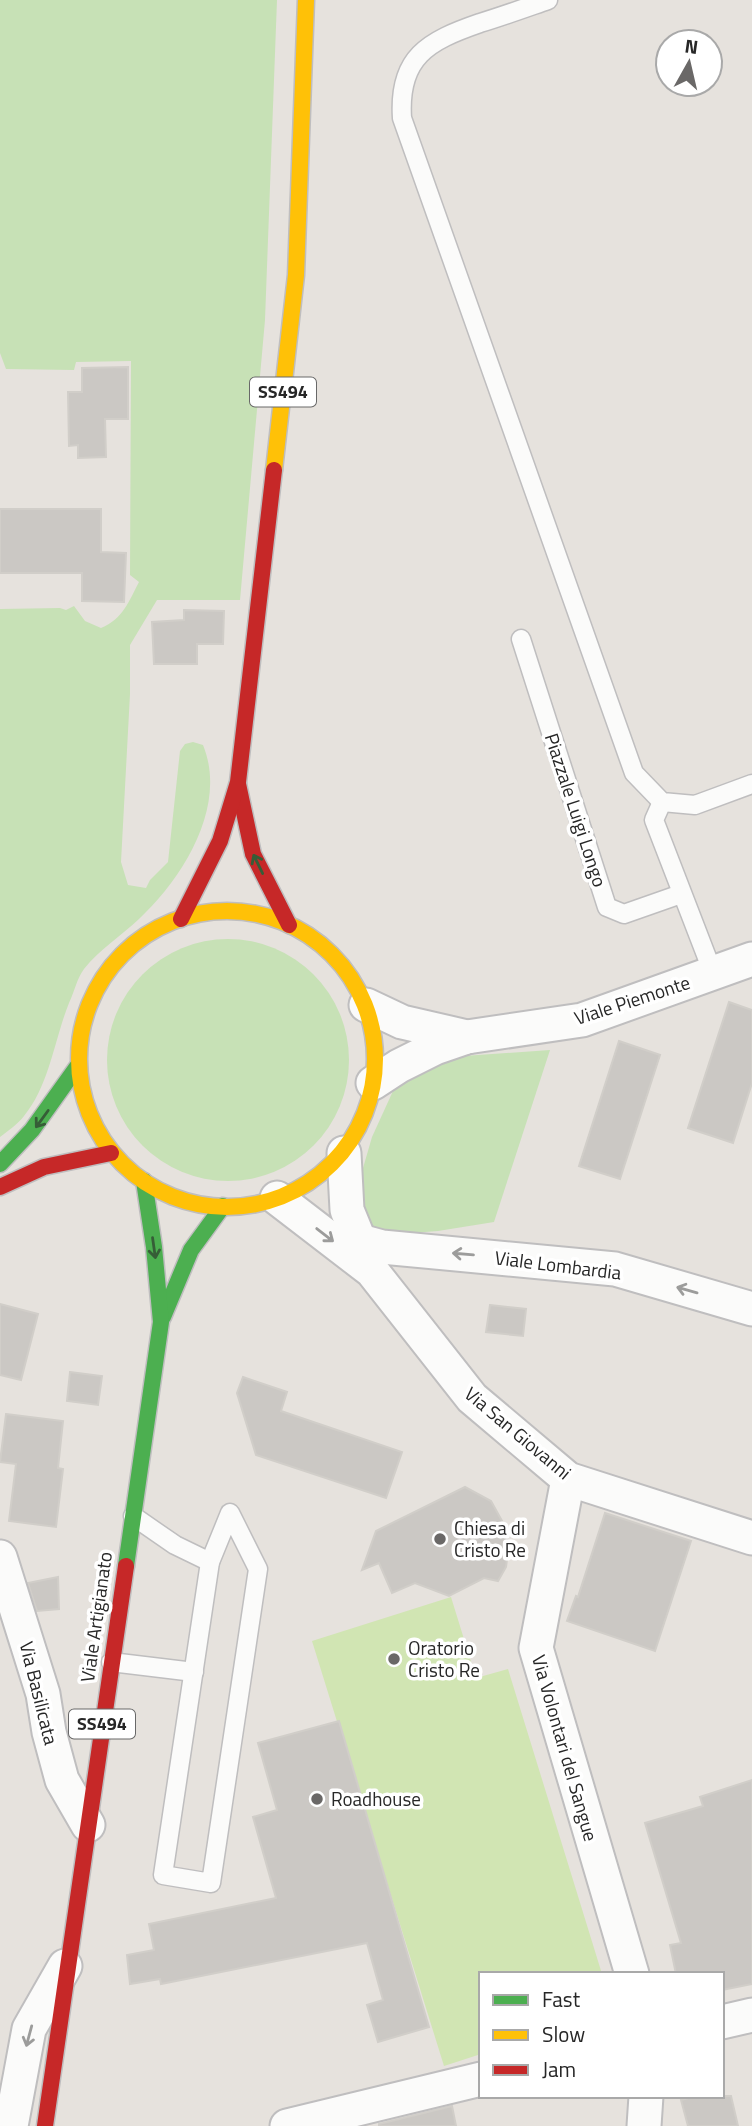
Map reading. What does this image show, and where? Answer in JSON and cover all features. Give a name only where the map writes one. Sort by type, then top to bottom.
[{"type":"main road","name":"SS494","points":[[181,919],[219,841],[238,782],[296,275],[306,0]]},
{"type":"main road","name":"SS494","points":[[238,782],[253,854],[289,925]]},
{"type":"main road","points":[[217,912],[254,914],[289,925],[314,939],[335,958],[353,980],[366,1005],[376,1043],[377,1063],[371,1104],[359,1130],[344,1153],[324,1172],[302,1187],[251,1205],[223,1206],[182,1199],[144,1181],[111,1153],[86,1118],[76,1078],[78,1037],[90,998],[112,963],[143,936],[181,919],[217,912]]},
{"type":"main road","points":[[0,1164],[42,1121],[77,1067]]},
{"type":"main road","points":[[0,1187],[44,1167],[111,1153]]},
{"type":"main road","name":"Viale Artigianato","points":[[45,2126],[161,1322],[144,1181]]},
{"type":"main road","name":"Viale Artigianato","points":[[161,1322],[191,1250],[223,1206]]},
{"type":"street","name":"Viale Piemonte","points":[[373,1083],[435,1048],[467,1037],[582,1020],[752,959]]},
{"type":"street","name":"Viale Piemonte","points":[[366,1005],[402,1022],[467,1037]]},
{"type":"street","name":"Via San Giovanni","points":[[344,1153],[347,1210],[372,1271]]},
{"type":"street","name":"Via San Giovanni","points":[[277,1198],[372,1271],[472,1398],[568,1479],[752,1538]]},
{"type":"street","name":"Viale Lombardia","points":[[360,1241],[383,1247],[615,1269],[752,1309]]},
{"type":"street","name":"Via Volontari del Sangue","points":[[568,1479],[536,1648],[631,1972]]},
{"type":"street","name":"Via Basilicata","points":[[0,1557],[43,1694],[49,1732],[62,1780],[88,1825]]},
{"type":"street","points":[[11,2126],[29,2029],[71,1954]]},
{"type":"street","points":[[724,2022],[752,2015]]},
{"type":"street","points":[[287,2126],[479,2079]]},
{"type":"street","points":[[644,2126],[646,2098]]},
{"type":"lane","points":[[548,0],[451,33],[432,43],[416,58],[406,76],[401,97],[402,118],[634,773],[662,802],[695,805],[752,784]]},
{"type":"lane","name":"Piazzale Luigi Longo","points":[[521,639],[607,907],[624,914],[681,894]]},
{"type":"lane","points":[[662,802],[653,820],[713,973]]},
{"type":"lane","points":[[230,1513],[258,1569],[211,1882],[163,1875],[211,1562],[230,1513]]},
{"type":"lane","points":[[132,1516],[175,1545],[211,1562]]},
{"type":"lane","points":[[111,1662],[194,1672]]},
{"type":"green space","points":[[0,0],[277,0],[265,320],[240,600],[157,600],[130,645],[121,862],[128,885],[146,888],[150,880],[168,862],[180,751],[185,744],[193,742],[203,745],[209,768],[210,792],[205,816],[197,839],[171,883],[139,919],[96,956],[82,973],[40,1090],[22,1119],[0,1137],[0,609],[66,610],[74,606],[85,621],[101,628],[120,614],[139,582],[130,575],[131,361],[76,362],[74,370],[6,369],[0,353]]},
{"type":"green space","points":[[216,939],[240,939],[285,953],[314,974],[329,993],[340,1014],[347,1036],[347,1084],[340,1106],[329,1127],[314,1146],[285,1167],[263,1176],[240,1181],[216,1181],[171,1167],[151,1154],[134,1137],[121,1117],[112,1095],[107,1072],[107,1048],[121,1003],[134,983],[151,966],[171,953],[193,944]]},
{"type":"green space","points":[[550,1050],[494,1222],[399,1234],[376,1230],[366,1219],[358,1199],[361,1175],[372,1137],[393,1091],[416,1068],[435,1058]]},
{"type":"green space","points":[[451,1597],[476,1678],[508,1669],[601,1972],[479,1972],[479,2055],[444,2066],[312,1641]]},
{"type":"building","points":[[128,367],[128,419],[105,419],[106,457],[78,458],[78,445],[69,446],[68,392],[82,392],[82,368]]},
{"type":"building","points":[[0,509],[101,509],[101,552],[126,553],[124,602],[82,601],[82,573],[0,573]]},
{"type":"building","points":[[184,610],[224,611],[223,644],[197,644],[197,664],[154,664],[152,622],[184,620]]},
{"type":"building","points":[[729,1002],[752,1010],[752,1083],[733,1143],[688,1128]]},
{"type":"building","points":[[619,1041],[660,1055],[620,1179],[579,1166]]},
{"type":"building","points":[[0,1304],[38,1314],[21,1380],[0,1375]]},
{"type":"building","points":[[490,1305],[526,1309],[523,1336],[486,1332]]},
{"type":"building","points":[[70,1372],[102,1376],[98,1405],[67,1401]]},
{"type":"building","points":[[243,1377],[287,1392],[281,1411],[402,1452],[386,1498],[256,1455],[237,1393]]},
{"type":"building","points":[[6,1414],[63,1421],[58,1468],[63,1469],[56,1527],[9,1521],[16,1464],[0,1462]]},
{"type":"building","name":"Chiesa di Cristo Re","points":[[465,1487],[491,1501],[502,1521],[509,1545],[506,1567],[498,1581],[484,1578],[449,1596],[415,1583],[392,1593],[379,1563],[362,1570],[376,1531]]},
{"type":"building","points":[[605,1513],[691,1541],[655,1651],[567,1621],[576,1596],[578,1597]]},
{"type":"building","points":[[58,1577],[59,1609],[37,1611],[28,1583]]},
{"type":"building","points":[[339,1721],[429,2027],[378,2042],[367,2005],[383,2000],[367,1943],[161,1984],[160,1979],[130,1984],[127,1955],[154,1950],[149,1924],[276,1898],[253,1817],[277,1810],[258,1743]]},
{"type":"building","points":[[752,1780],[752,1984],[724,1990],[724,1972],[676,1972],[670,1945],[681,1943],[645,1823],[703,1806],[700,1797]]},
{"type":"building","points":[[731,2096],[738,2126],[688,2126],[681,2100]]},
{"type":"building","points":[[452,2106],[456,2126],[379,2126],[379,2124]]},
{"type":"traffic: fast","points":[[0,1164],[32,1130],[77,1067]]},
{"type":"traffic: fast","points":[[126,1566],[161,1322],[144,1181]]},
{"type":"traffic: fast","points":[[163,1317],[191,1250],[223,1206]]},
{"type":"traffic: slow","points":[[274,470],[296,275],[306,0]]},
{"type":"traffic: slow","points":[[212,911],[242,911],[270,917],[297,928],[321,944],[342,965],[358,989],[369,1016],[375,1059],[369,1102],[358,1129],[342,1153],[321,1174],[297,1190],[270,1201],[242,1207],[212,1207],[184,1201],[157,1190],[133,1174],[112,1153],[96,1129],[85,1102],[79,1074],[79,1044],[85,1016],[96,989],[112,965],[133,944],[157,928],[184,917],[212,911]]},
{"type":"traffic: jam","points":[[181,919],[220,841],[238,782],[274,470]]},
{"type":"traffic: jam","points":[[238,784],[253,854],[289,925]]},
{"type":"traffic: jam","points":[[0,1187],[44,1167],[111,1153]]},
{"type":"traffic: jam","points":[[45,2126],[126,1566]]},
{"type":"place","name":"Chiesa di Cristo Re","points":[[440,1539]]},
{"type":"place","name":"Oratorio Cristo Re","points":[[394,1659]]},
{"type":"place","name":"Roadhouse","points":[[317,1799]]}]
